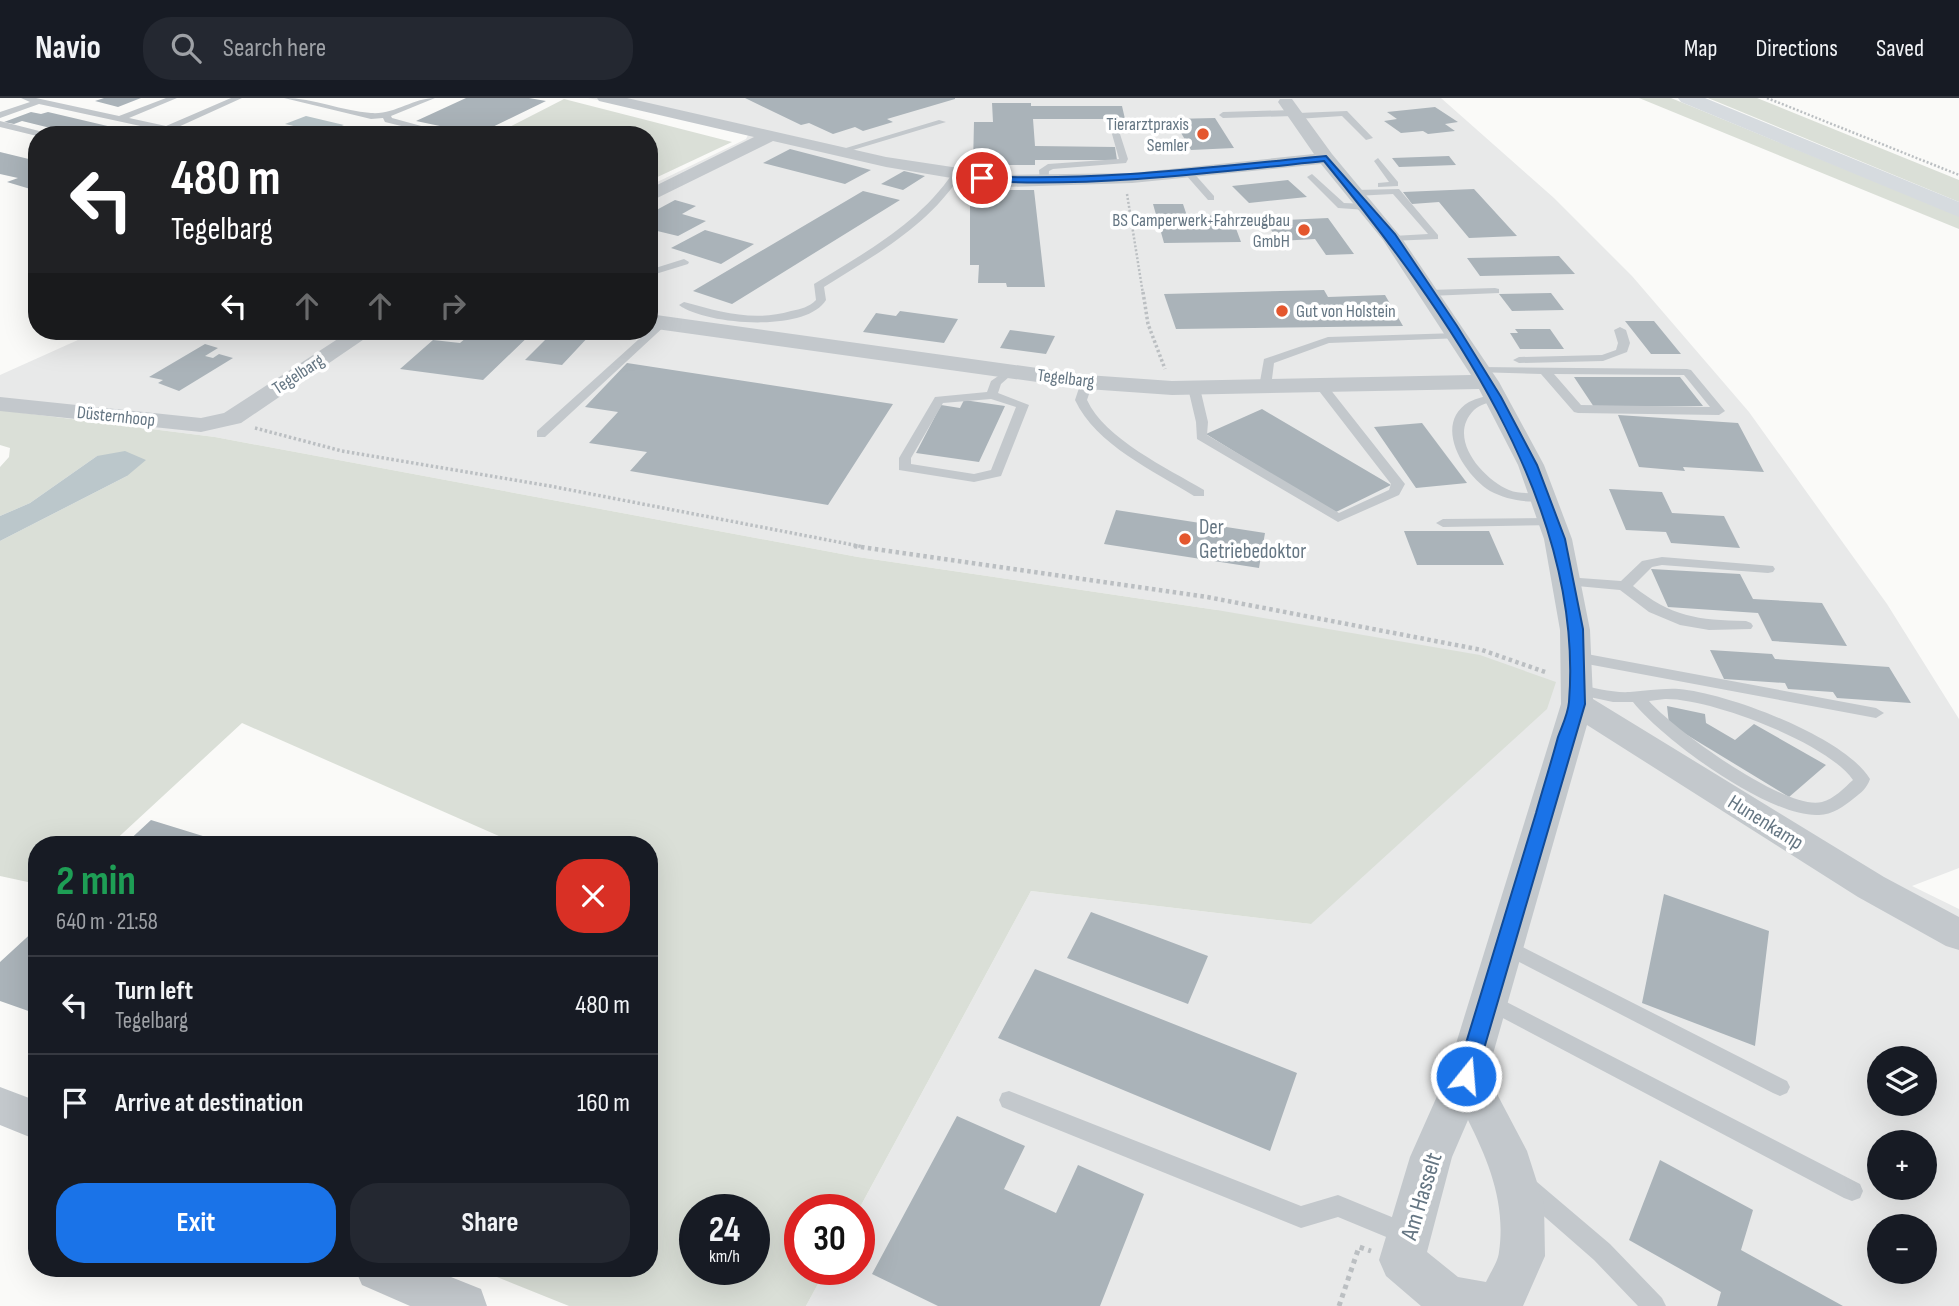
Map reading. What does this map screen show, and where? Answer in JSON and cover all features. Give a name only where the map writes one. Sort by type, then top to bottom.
[{"type":"main road","points":[[1688,98],[1959,210]]},
{"type":"street","points":[[604,98],[956,175],[1045,182],[1132,178],[1326,158]]},
{"type":"street","name":"Am Hasselt","points":[[1292,110],[1326,158],[1393,239],[1484,378],[1531,465],[1543,497],[1558,539],[1576,629],[1576,683],[1505,946],[1466,1076],[1431,1157],[1405,1248],[1446,1302],[1505,1303],[1522,1256],[1522,1204],[1506,1151],[1466,1076]]},
{"type":"street","points":[[658,192],[772,135]]},
{"type":"street","name":"Tegelbarg","points":[[658,322],[1087,382],[1183,388],[1322,387],[1484,378]]},
{"type":"street","name":"Tegelbarg","points":[[232,418],[351,340]]},
{"type":"street","name":"Düsternhoop","points":[[5,407],[201,425],[232,418]]},
{"type":"street","name":"Hunenkamp","points":[[1576,683],[1871,887],[1959,935]]},
{"type":"street","points":[[0,1106],[28,1118]]},
{"type":"street","points":[[397,1277],[464,1306]]},
{"type":"lane","points":[[25,98],[159,126]]},
{"type":"lane","points":[[121,118],[173,98]]},
{"type":"lane","points":[[174,126],[237,98]]},
{"type":"lane","points":[[288,98],[371,116],[387,115],[431,98]]},
{"type":"lane","points":[[0,116],[39,101]]},
{"type":"lane","points":[[1223,115],[1292,110],[1344,113],[1369,138]]},
{"type":"lane","points":[[387,115],[388,120],[413,126]]},
{"type":"lane","points":[[840,151],[942,122]]},
{"type":"lane","points":[[0,124],[28,131]]},
{"type":"lane","points":[[1045,182],[1044,170],[1051,166],[1123,161],[1125,159],[1116,134]]},
{"type":"lane","points":[[1312,177],[1341,206],[1357,195],[1395,184],[1378,161]]},
{"type":"lane","points":[[1188,172],[1211,198]]},
{"type":"lane","points":[[684,305],[749,322],[771,320],[815,307],[821,300],[818,286],[917,221],[945,194],[956,175]]},
{"type":"lane","points":[[1357,195],[1396,191],[1435,237],[1393,239]]},
{"type":"lane","points":[[658,270],[684,262]]},
{"type":"lane","points":[[1429,293],[1495,291]]},
{"type":"lane","points":[[1484,378],[1604,358],[1621,352],[1624,343],[1620,330]]},
{"type":"lane","points":[[1265,387],[1268,361],[1328,340],[1458,335]]},
{"type":"lane","points":[[541,435],[638,340]]},
{"type":"lane","points":[[992,395],[995,383],[1010,371]]},
{"type":"lane","points":[[1484,378],[1545,371],[1687,372],[1719,411],[1578,409],[1545,371]]},
{"type":"lane","points":[[1484,378],[1473,405],[1464,414],[1459,426],[1460,447],[1471,466],[1488,484],[1517,496],[1543,497]]},
{"type":"lane","points":[[1087,382],[1081,400],[1087,414],[1119,442],[1199,493]]},
{"type":"lane","points":[[1183,388],[1202,422],[1202,436],[1338,518],[1394,492],[1398,484],[1322,387]]},
{"type":"lane","points":[[992,395],[1023,405],[996,474],[974,478],[904,467],[905,458],[939,400],[992,395]]},
{"type":"lane","points":[[1443,523],[1552,522]]},
{"type":"lane","points":[[1624,586],[1647,564],[1662,561],[1769,569]]},
{"type":"lane","points":[[1566,581],[1624,586],[1649,607],[1672,620],[1695,625],[1746,626]]},
{"type":"lane","points":[[1576,683],[1616,697],[1637,697],[1659,692],[1682,694],[1750,714],[1838,755],[1856,768],[1862,779],[1860,784],[1832,806],[1804,808],[1785,802],[1753,785],[1662,726],[1637,697]]},
{"type":"lane","points":[[1576,683],[1708,684],[1876,713]]},
{"type":"lane","points":[[1505,946],[1780,1087]]},
{"type":"lane","points":[[1489,1001],[1852,1191]]},
{"type":"lane","points":[[1009,1100],[1301,1217],[1338,1206],[1405,1248]]},
{"type":"lane","points":[[1513,1175],[1601,1252],[1654,1306]]},
{"type":"path","points":[[1767,98],[1959,175]]},
{"type":"path","points":[[1132,178],[1126,185],[1147,324],[1183,388]]},
{"type":"path","points":[[232,418],[259,430],[342,452],[550,486],[861,547],[1207,597],[1482,650],[1576,683]]},
{"type":"path","points":[[1339,1306],[1359,1247],[1405,1248]]},
{"type":"shaded area","points":[[588,98],[1441,98],[1554,198],[1632,276],[1749,412],[1887,604],[1959,719],[1959,868],[1912,886],[1959,909],[1959,1306],[806,1306],[817,1285],[875,1285],[875,1194],[867,1194],[1031,891],[1311,924],[1217,610],[858,557],[215,437],[0,410],[0,375],[78,340],[658,340],[658,182],[746,139],[748,135],[743,130]]},
{"type":"shaded area","points":[[1639,98],[1671,98],[1959,216],[1959,229]]},
{"type":"shaded area","points":[[1708,98],[1757,98],[1959,180],[1959,202]]},
{"type":"shaded area","points":[[564,99],[732,142],[658,177],[658,126],[512,126]]},
{"type":"shaded area","points":[[306,116],[344,125],[294,126],[285,124]]},
{"type":"shaded area","points":[[0,410],[215,437],[858,557],[1217,610],[1480,655],[1556,682],[1547,709],[1311,924],[1031,891],[867,1194],[784,1194],[784,1285],[817,1285],[806,1306],[569,1306],[497,1277],[658,1277],[658,836],[499,836],[242,723],[120,836],[28,836],[28,882],[0,876],[0,541],[127,476],[97,456],[30,503],[0,516],[0,467],[9,457],[10,448],[0,445]]},
{"type":"shaded area","points":[[125,451],[146,460],[127,476],[0,541],[0,516],[30,503],[97,456]]},
{"type":"building","points":[[104,98],[141,98],[118,107],[95,101]]},
{"type":"building","points":[[466,98],[529,98],[546,101],[494,126],[440,126],[416,121]]},
{"type":"building","points":[[745,98],[955,99],[887,119],[893,122],[863,131],[855,127],[833,134],[809,123],[801,125]]},
{"type":"building","points":[[992,103],[1122,106],[1125,119],[1033,119],[1035,146],[1115,147],[1117,160],[1035,160],[1035,165],[973,165],[974,122],[993,122]]},
{"type":"building","points":[[1435,107],[1458,122],[1445,124],[1455,131],[1401,133],[1384,121],[1397,119],[1387,112]]},
{"type":"building","points":[[31,112],[48,112],[108,126],[42,126],[22,121],[14,124],[4,122]]},
{"type":"building","name":"Tierarztpraxis Semler","points":[[1215,118],[1234,148],[1191,150],[1173,119]]},
{"type":"building","points":[[790,149],[871,170],[845,184],[763,163]]},
{"type":"building","points":[[0,152],[28,159],[28,188],[7,182],[18,178],[0,174]]},
{"type":"building","points":[[1449,156],[1456,165],[1399,167],[1392,158]]},
{"type":"building","points":[[904,171],[925,176],[903,190],[881,184]]},
{"type":"building","points":[[1288,180],[1307,197],[1249,203],[1232,186]]},
{"type":"building","points":[[1474,189],[1517,236],[1469,238],[1439,202],[1412,204],[1403,192]]},
{"type":"building","points":[[970,190],[1034,190],[1045,287],[1007,287],[1006,283],[978,283],[979,265],[970,265]]},
{"type":"building","points":[[863,191],[900,200],[732,304],[693,291]]},
{"type":"building","points":[[675,200],[696,206],[682,214],[706,221],[678,236],[658,231],[658,209]]},
{"type":"building","points":[[1153,204],[1183,204],[1187,216],[1231,215],[1241,242],[1164,243]]},
{"type":"building","name":"BS Camperwerk-Fahrzeugbau GmbH","points":[[1328,218],[1354,254],[1326,255],[1315,239],[1279,241],[1265,221]]},
{"type":"building","points":[[705,230],[754,244],[721,264],[671,248]]},
{"type":"building","points":[[1559,256],[1575,274],[1480,276],[1467,258]]},
{"type":"building","name":"Gut von Holstein","points":[[1324,290],[1328,297],[1385,295],[1403,326],[1176,329],[1164,294]]},
{"type":"building","points":[[1551,293],[1564,310],[1512,311],[1499,294]]},
{"type":"building","points":[[900,311],[958,319],[944,343],[863,332],[876,313],[896,316]]},
{"type":"building","points":[[1625,321],[1654,321],[1681,354],[1651,354]]},
{"type":"building","points":[[1515,329],[1550,329],[1564,349],[1520,349],[1510,333],[1518,333]]},
{"type":"building","points":[[1010,330],[1055,336],[1046,354],[1000,348]]},
{"type":"building","points":[[433,340],[460,343],[464,340],[525,340],[483,380],[400,369]]},
{"type":"building","points":[[545,340],[585,340],[562,365],[525,360]]},
{"type":"building","points":[[205,344],[218,348],[205,356],[213,358],[219,354],[233,358],[179,391],[158,383],[163,380],[149,377]]},
{"type":"building","points":[[627,363],[893,404],[828,505],[630,471],[647,452],[589,443],[618,412],[585,407]]},
{"type":"building","points":[[1574,377],[1680,377],[1703,406],[1594,407]]},
{"type":"building","points":[[964,400],[1005,406],[979,462],[916,453],[941,405],[960,408]]},
{"type":"building","points":[[1262,409],[1391,485],[1334,513],[1206,434]]},
{"type":"building","points":[[1618,415],[1738,423],[1764,472],[1683,467],[1685,471],[1639,467]]},
{"type":"building","points":[[1422,423],[1467,483],[1416,488],[1374,427]]},
{"type":"building","points":[[1609,489],[1662,492],[1672,513],[1724,516],[1740,548],[1671,543],[1666,532],[1626,530]]},
{"type":"building","name":"Der Getriebedoktor","points":[[1116,510],[1265,533],[1259,568],[1104,544]]},
{"type":"building","points":[[1404,531],[1489,531],[1504,565],[1417,565]]},
{"type":"building","points":[[1651,569],[1740,574],[1753,599],[1822,603],[1847,646],[1772,641],[1758,613],[1668,607]]},
{"type":"building","points":[[1710,650],[1772,654],[1775,659],[1889,667],[1911,703],[1837,698],[1833,692],[1788,689],[1785,683],[1724,679]]},
{"type":"building","points":[[1667,706],[1705,714],[1706,723],[1735,740],[1754,724],[1826,765],[1789,797],[1669,724]]},
{"type":"building","points":[[151,820],[203,836],[134,836]]},
{"type":"building","points":[[1664,894],[1769,931],[1755,1046],[1642,1003]]},
{"type":"building","points":[[1091,912],[1208,956],[1188,1004],[1067,958]]},
{"type":"building","points":[[28,936],[28,1011],[0,1001],[0,962]]},
{"type":"building","points":[[1035,969],[1297,1073],[1270,1151],[998,1038]]},
{"type":"building","points":[[957,1116],[1025,1146],[1004,1189],[1056,1213],[1078,1165],[1144,1194],[1100,1306],[938,1306],[875,1275],[875,1268]]},
{"type":"building","points":[[1660,1160],[1753,1210],[1741,1250],[1843,1306],[1717,1306],[1721,1292],[1629,1240]]},
{"type":"place","name":"Tierarztpraxis Semler","points":[[1203,134]]},
{"type":"place","name":"BS Camperwerk-Fahrzeugbau GmbH","points":[[1304,230]]},
{"type":"place","name":"Gut von Holstein","points":[[1282,311]]},
{"type":"place","name":"Der Getriebedoktor","points":[[1185,539]]},
{"type":"route","points":[[982,178],[1045,182],[1132,178],[1326,158],[1391,237],[1452,326],[1495,397],[1531,465],[1558,539],[1576,629],[1577,704],[1466,1076]]}]
